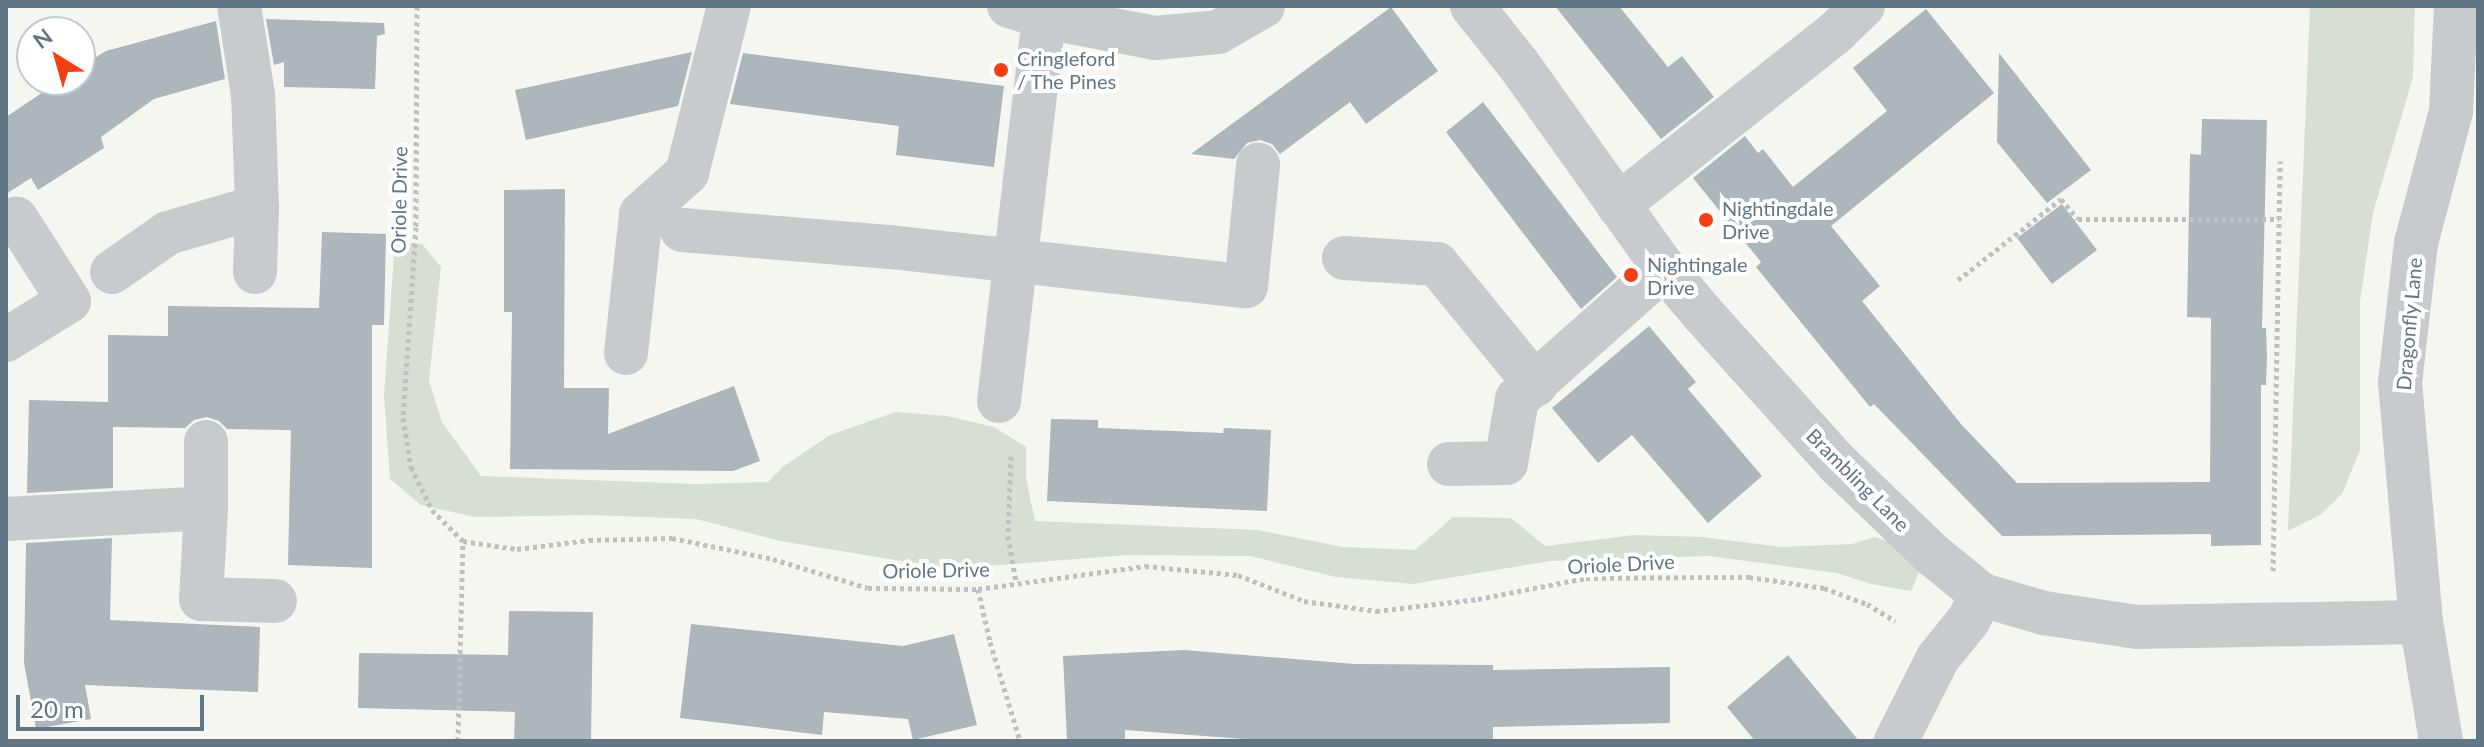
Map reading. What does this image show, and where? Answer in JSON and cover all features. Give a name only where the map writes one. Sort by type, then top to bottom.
[{"type":"street","points":[[239,6],[253,95],[257,207],[255,272]]},
{"type":"street","points":[[626,353],[641,214],[687,173],[729,6]]},
{"type":"street","points":[[999,401],[1015,262],[1026,12],[1155,38],[1218,32],[1263,6]]},
{"type":"street","name":"Brambling Lane","points":[[1472,6],[1519,65],[1664,268],[1837,463],[1933,555],[1982,595],[2044,613],[2137,627],[2421,622]]},
{"type":"street","points":[[1618,205],[1835,33],[1863,6]]},
{"type":"street","name":"Dragonfly Lane","points":[[2441,741],[2421,622],[2400,383],[2416,243],[2464,114],[2456,6]]},
{"type":"street","points":[[682,230],[890,247],[1246,286],[1258,165]]},
{"type":"street","points":[[112,272],[168,233],[257,207]]},
{"type":"street","points":[[6,340],[69,301],[16,218]]},
{"type":"street","points":[[1344,258],[1437,264],[1536,385]]},
{"type":"street","points":[[1449,464],[1506,463],[1517,399],[1664,268]]},
{"type":"street","points":[[206,442],[201,599],[275,601]]},
{"type":"street","points":[[6,519],[206,508]]},
{"type":"street","points":[[1896,741],[1938,658],[1968,621],[1982,595]]},
{"type":"path","name":"Oriole Drive","points":[[417,6],[416,227],[403,418],[411,467],[432,510],[463,541],[517,549],[589,540],[672,538],[773,559],[868,588],[978,589],[1145,566],[1238,575],[1304,601],[1376,611],[1478,599],[1586,578],[1749,577],[1824,588],[1867,604],[1899,623],[1938,658]]},
{"type":"path","points":[[2272,624],[2280,161]]},
{"type":"path","points":[[1958,280],[2061,199],[2078,219],[2279,219]]},
{"type":"path","points":[[999,401],[1012,424],[1008,536],[1016,582]]},
{"type":"path","points":[[458,741],[463,541]]},
{"type":"path","points":[[978,589],[990,642],[1020,741]]},
{"type":"shaded area","points":[[2310,6],[2415,6],[2413,77],[2373,213],[2360,301],[2360,450],[2342,494],[2320,515],[2288,531]]},
{"type":"shaded area","points":[[395,242],[422,244],[441,267],[429,381],[442,422],[481,476],[696,484],[768,482],[784,466],[830,435],[896,412],[947,416],[994,427],[1026,447],[1026,478],[1035,521],[1258,530],[1343,547],[1415,550],[1453,517],[1511,518],[1545,546],[1634,535],[1703,537],[1782,547],[1852,544],[1875,537],[1904,547],[1919,572],[1911,591],[1871,584],[1837,573],[1709,556],[1550,561],[1413,584],[1336,577],[1250,556],[1127,555],[950,569],[780,541],[696,519],[591,515],[475,517],[421,505],[390,479],[384,395]]},
{"type":"building","points":[[1555,6],[1619,6],[1668,67],[1682,56],[1714,97],[1661,139]]},
{"type":"building","points":[[1391,7],[1438,71],[1366,124],[1350,102],[1280,154],[1272,144],[1260,140],[1247,143],[1234,159],[1191,154]]},
{"type":"building","points":[[1926,9],[1994,93],[1831,226],[1880,286],[1862,301],[1961,424],[2017,483],[2210,482],[2211,318],[2187,317],[2190,154],[2201,155],[2202,119],[2267,120],[2262,328],[2266,328],[2267,357],[2266,385],[2261,385],[2261,545],[2211,546],[2211,534],[2002,536],[1874,404],[1870,407],[1756,267],[1761,262],[1693,178],[1745,136],[1758,153],[1763,149],[1793,187],[1887,111],[1853,68]]},
{"type":"building","points":[[266,19],[384,23],[385,34],[377,36],[375,89],[284,87],[284,62],[274,65]]},
{"type":"building","points":[[216,21],[225,79],[154,99],[101,137],[104,148],[38,190],[31,178],[6,194],[6,117],[37,96],[96,96],[96,57],[106,51]]},
{"type":"building","points":[[692,52],[678,106],[526,140],[515,90]]},
{"type":"building","points":[[743,53],[1004,86],[994,167],[896,155],[899,126],[730,104]]},
{"type":"building","points":[[1999,53],[2091,170],[2047,203],[1997,142]]},
{"type":"building","points":[[1483,102],[1617,277],[1581,309],[1446,132]]},
{"type":"building","points":[[565,189],[564,388],[609,388],[608,434],[734,386],[760,461],[733,471],[510,469],[512,312],[504,312],[504,190]]},
{"type":"building","points":[[2062,204],[2097,250],[2052,284],[2017,238]]},
{"type":"building","points":[[322,232],[386,234],[384,325],[372,325],[372,568],[288,565],[291,430],[227,429],[219,421],[207,417],[194,420],[185,428],[113,427],[113,488],[27,493],[29,400],[108,402],[108,335],[168,336],[168,306],[319,308]]},
{"type":"building","points":[[1649,326],[1696,382],[1688,389],[1762,476],[1708,523],[1632,435],[1598,463],[1552,408]]},
{"type":"building","points":[[1051,419],[1098,420],[1098,428],[1223,433],[1224,428],[1271,430],[1267,511],[1047,501]]},
{"type":"building","points":[[112,538],[110,620],[260,627],[258,692],[85,685],[91,719],[36,729],[24,663],[26,543]]},
{"type":"building","points":[[509,611],[593,612],[591,741],[514,741],[515,712],[358,708],[359,653],[508,655]]},
{"type":"building","points":[[691,624],[903,646],[954,634],[977,725],[913,740],[908,719],[824,712],[822,735],[680,718]]},
{"type":"building","points":[[1184,650],[1355,664],[1493,665],[1493,670],[1670,667],[1670,723],[1493,727],[1493,741],[1271,741],[1125,730],[1125,741],[1067,741],[1063,656]]},
{"type":"building","points":[[1788,655],[1859,741],[1755,741],[1727,707]]},
{"type":"place","name":"Cringleford / The Pines","points":[[1001,70]]},
{"type":"place","name":"Nightingdale Drive","points":[[1706,220]]},
{"type":"place","name":"Nightingale Drive","points":[[1631,275]]}]
